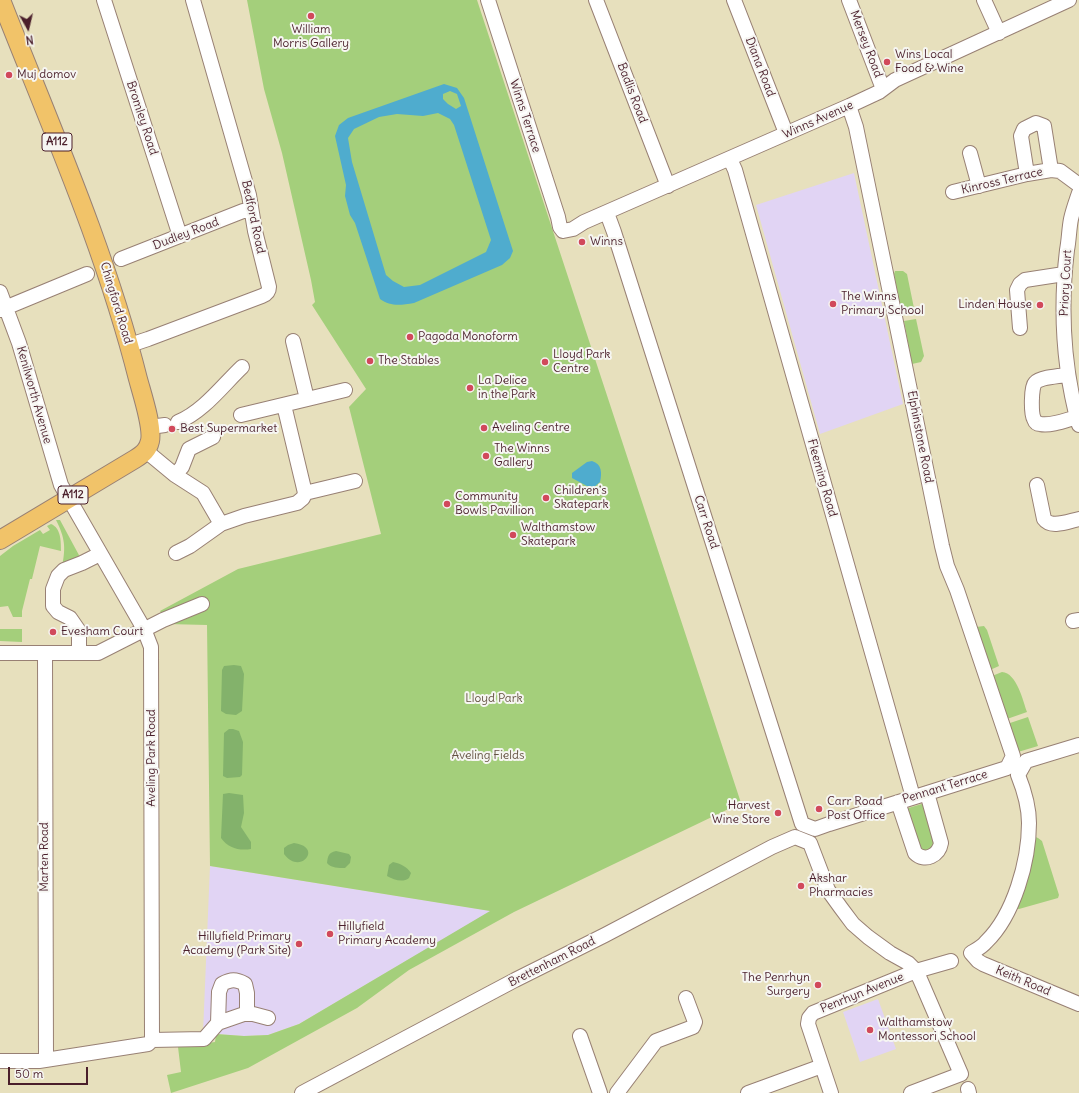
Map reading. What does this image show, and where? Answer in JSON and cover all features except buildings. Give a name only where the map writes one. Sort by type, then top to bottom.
[{"type":"main road","name":"Chingford Road","points":[[1,0],[100,252],[157,426],[146,451]]},
{"type":"main road","name":"A112","points":[[0,540],[64,492],[124,466],[146,451]]},
{"type":"street","name":"Bromley Road","points":[[104,0],[180,236]]},
{"type":"street","name":"Bedford Road","points":[[130,344],[148,339],[267,294],[269,287],[255,231],[249,195],[193,0]]},
{"type":"street","name":"Winns Terrace","points":[[488,0],[560,227],[563,231]]},
{"type":"street","name":"Badlis Road","points":[[596,0],[668,186]]},
{"type":"street","name":"Diana Road","points":[[734,0],[786,133]]},
{"type":"street","name":"Mersey Road","points":[[849,0],[883,89]]},
{"type":"street","points":[[984,0],[999,33]]},
{"type":"street","name":"Winns Avenue","points":[[563,231],[568,231],[607,212],[849,106],[883,89],[895,80],[1069,0]]},
{"type":"street","name":"Elphinstone Road","points":[[849,106],[856,127],[947,566],[957,590],[1016,765],[1018,775],[1025,792],[1029,823],[1023,870],[1013,900],[1004,920],[986,943],[971,953]]},
{"type":"street","points":[[1027,174],[1021,136],[1024,129],[1036,123],[1044,126],[1051,170],[1060,170],[1079,184]]},
{"type":"street","points":[[970,153],[979,186]]},
{"type":"street","name":"Fleeming Road","points":[[730,159],[737,178],[913,797]]},
{"type":"street","name":"Kinross Terrace","points":[[953,192],[1027,174],[1051,170]]},
{"type":"street","name":"Priory Court","points":[[1068,374],[1041,379],[1036,382],[1033,387],[1032,417],[1034,421],[1039,424],[1048,424],[1078,421],[1068,374],[1064,337],[1064,274],[1071,219],[1079,193]]},
{"type":"street","name":"Dudley Road","points":[[120,259],[243,211],[252,210]]},
{"type":"street","name":"Carr Road","points":[[607,212],[617,239],[796,806],[802,824],[808,827]]},
{"type":"street","points":[[3,308],[87,274]]},
{"type":"street","points":[[1020,328],[1017,290],[1020,284],[1025,280],[1064,274]]},
{"type":"street","name":"Kenilworth Avenue","points":[[0,292],[3,308],[19,343],[64,492]]},
{"type":"street","points":[[293,341],[307,399]]},
{"type":"street","points":[[178,422],[192,415],[242,367]]},
{"type":"street","points":[[241,415],[345,390]]},
{"type":"street","points":[[176,553],[190,546],[221,524],[244,516],[297,503],[303,498],[305,493],[284,405]]},
{"type":"street","points":[[175,475],[182,467],[187,443],[213,437]]},
{"type":"street","points":[[146,451],[175,475],[203,493],[221,524]]},
{"type":"street","points":[[305,493],[355,481]]},
{"type":"street","points":[[1038,485],[1044,519],[1047,523],[1052,524],[1079,519]]},
{"type":"street","name":"Aveling Park Road","points":[[64,492],[144,629],[150,643],[152,655],[152,1040]]},
{"type":"street","points":[[79,653],[79,631],[70,618],[58,612],[53,606],[53,590],[58,576],[64,570],[100,554]]},
{"type":"street","points":[[0,653],[98,653],[144,629],[202,604]]},
{"type":"street","name":"Marten Road","points":[[45,653],[46,1060]]},
{"type":"street","name":"Pennant Terrace","points":[[808,827],[815,829],[1079,745]]},
{"type":"street","points":[[898,802],[915,854],[922,858],[933,856],[940,849],[941,843],[927,793]]},
{"type":"street","name":"Brettenham Road","points":[[302,1093],[515,980],[602,937],[772,847],[795,837],[810,843],[828,890],[853,924],[890,953],[908,963],[916,971]]},
{"type":"street","name":"Keith Road","points":[[971,953],[983,964],[1079,1004]]},
{"type":"street","name":"Penrhyn Avenue","points":[[822,1066],[808,1024],[809,1018],[813,1013],[916,971],[951,961]]},
{"type":"street","points":[[911,1093],[961,1074],[916,971]]},
{"type":"street","points":[[218,1023],[219,992],[222,984],[228,980],[237,980],[245,984],[247,993],[247,1014]]},
{"type":"street","points":[[617,1093],[656,1041],[693,1027],[695,1022],[686,998]]},
{"type":"street","points":[[0,1061],[34,1062],[148,1044],[152,1040],[204,1039],[218,1023],[244,1014],[268,1018]]},
{"type":"street","points":[[580,1036],[600,1093]]},
{"type":"street","points":[[748,1093],[822,1066],[831,1093]]},
{"type":"shaded area","name":"The Winns Primary School","points":[[854,173],[903,404],[820,434],[756,205]]},
{"type":"shaded area","name":"Hillyfield Primary Academy","points":[[210,866],[491,911],[299,1024],[268,1035],[244,1036],[203,1033]]},
{"type":"shaded area","name":"Walthamstow Montessori School","points":[[878,999],[896,1049],[860,1062],[843,1012]]},
{"type":"green space","name":"Lloyd Park","points":[[247,0],[477,0],[741,803],[514,912],[409,970],[357,1008],[248,1068],[171,1093],[167,1075],[181,1072],[178,1047],[215,1042],[216,1034],[244,1036],[268,1035],[299,1024],[490,911],[210,866],[207,625],[167,624],[160,611],[238,569],[381,534],[349,407],[366,389],[312,305],[315,302],[311,280],[282,153],[264,89]]},
{"type":"green space","points":[[895,271],[903,271],[907,274],[915,313],[902,315],[894,274]]},
{"type":"green space","points":[[916,319],[924,356],[921,362],[912,364],[904,321]]},
{"type":"green space","points":[[56,520],[60,520],[80,557],[62,567],[64,543]]},
{"type":"green space","points":[[51,524],[57,528],[59,532],[61,551],[40,546],[32,579],[30,579],[22,611],[22,617],[13,617],[8,606],[0,607],[0,556],[13,546],[40,530],[43,534],[50,530],[47,526]]},
{"type":"green space","points":[[984,626],[987,630],[999,666],[990,670],[976,627]]},
{"type":"green space","points":[[0,629],[22,629],[22,642],[0,641]]},
{"type":"green space","points":[[224,666],[241,666],[244,674],[242,711],[236,715],[226,714],[221,711],[222,670]]},
{"type":"green space","points":[[1002,672],[1012,677],[1019,688],[1027,712],[1007,719],[992,676]]},
{"type":"green space","points":[[1028,717],[1038,746],[1018,752],[1007,724]]},
{"type":"green space","points":[[229,729],[239,731],[243,742],[242,775],[240,777],[227,778],[223,776],[224,733]]},
{"type":"green space","points":[[229,793],[243,795],[244,813],[241,827],[251,842],[251,849],[242,850],[234,848],[221,838],[223,794]]},
{"type":"green space","points":[[925,803],[935,847],[926,851],[920,850],[905,809]]},
{"type":"green space","points":[[1028,834],[1042,841],[1059,895],[1058,898],[1019,909],[1009,908]]},
{"type":"green space","points":[[294,843],[303,846],[307,850],[308,854],[302,861],[297,862],[290,860],[284,854],[284,848]]},
{"type":"green space","points":[[336,851],[349,854],[351,857],[350,863],[345,868],[333,867],[327,863],[329,855]]},
{"type":"green space","points":[[393,862],[401,865],[411,873],[407,880],[393,879],[387,876],[389,865]]},
{"type":"water","points":[[444,84],[457,88],[464,98],[513,251],[510,258],[502,265],[414,303],[400,305],[384,302],[380,299],[355,223],[350,215],[345,196],[346,185],[335,136],[339,125],[348,118]],"holes":[[[450,91],[457,94],[461,106],[456,109],[443,99],[443,94]],[[438,113],[450,119],[454,125],[491,240],[486,252],[420,285],[404,287],[386,275],[352,162],[348,138],[354,129],[379,117],[397,114],[423,116]]]},
{"type":"water","points":[[592,461],[598,464],[600,469],[600,482],[594,487],[587,486],[572,478],[572,473],[587,462]]},
{"type":"place","name":"William Morris Gallery","points":[[311,16]]},
{"type":"place","name":"Wins Local Food & Wine","points":[[887,62]]},
{"type":"place","name":"Muj domov","points":[[9,75]]},
{"type":"place","name":"Winns","points":[[582,242]]},
{"type":"place","name":"The Winns Primary School","points":[[833,304]]},
{"type":"place","name":"Linden House","points":[[1040,305]]},
{"type":"place","name":"Pagoda Monoform","points":[[410,337]]},
{"type":"place","name":"The Stables","points":[[370,361]]},
{"type":"place","name":"Lloyd Park Centre","points":[[545,362]]},
{"type":"place","name":"La Delice in the Park","points":[[470,388]]},
{"type":"place","name":"Aveling Centre","points":[[484,428]]},
{"type":"place","name":"Best Supermarket","points":[[172,429]]},
{"type":"place","name":"The Winns Gallery","points":[[486,456]]},
{"type":"place","name":"Children's Skatepark","points":[[546,498]]},
{"type":"place","name":"Community Bowls Pavillion","points":[[447,504]]},
{"type":"place","name":"Walthamstow Skatepark","points":[[513,535]]},
{"type":"place","name":"Evesham Court","points":[[53,632]]},
{"type":"place","name":"Carr Road Post Office","points":[[819,809]]},
{"type":"place","name":"Harvest Wine Store","points":[[778,813]]},
{"type":"place","name":"Akshar Pharmacies","points":[[801,886]]},
{"type":"place","name":"Hillyfield Primary Academy","points":[[330,934]]},
{"type":"place","name":"Hillyfield Primary Academy (Park Site)","points":[[299,944]]},
{"type":"place","name":"The Penrhyn Surgery","points":[[818,985]]},
{"type":"place","name":"Walthamstow Montessori School","points":[[870,1030]]},
{"type":"park label","name":"Aveling Fields","points":[[488,756]]}]
